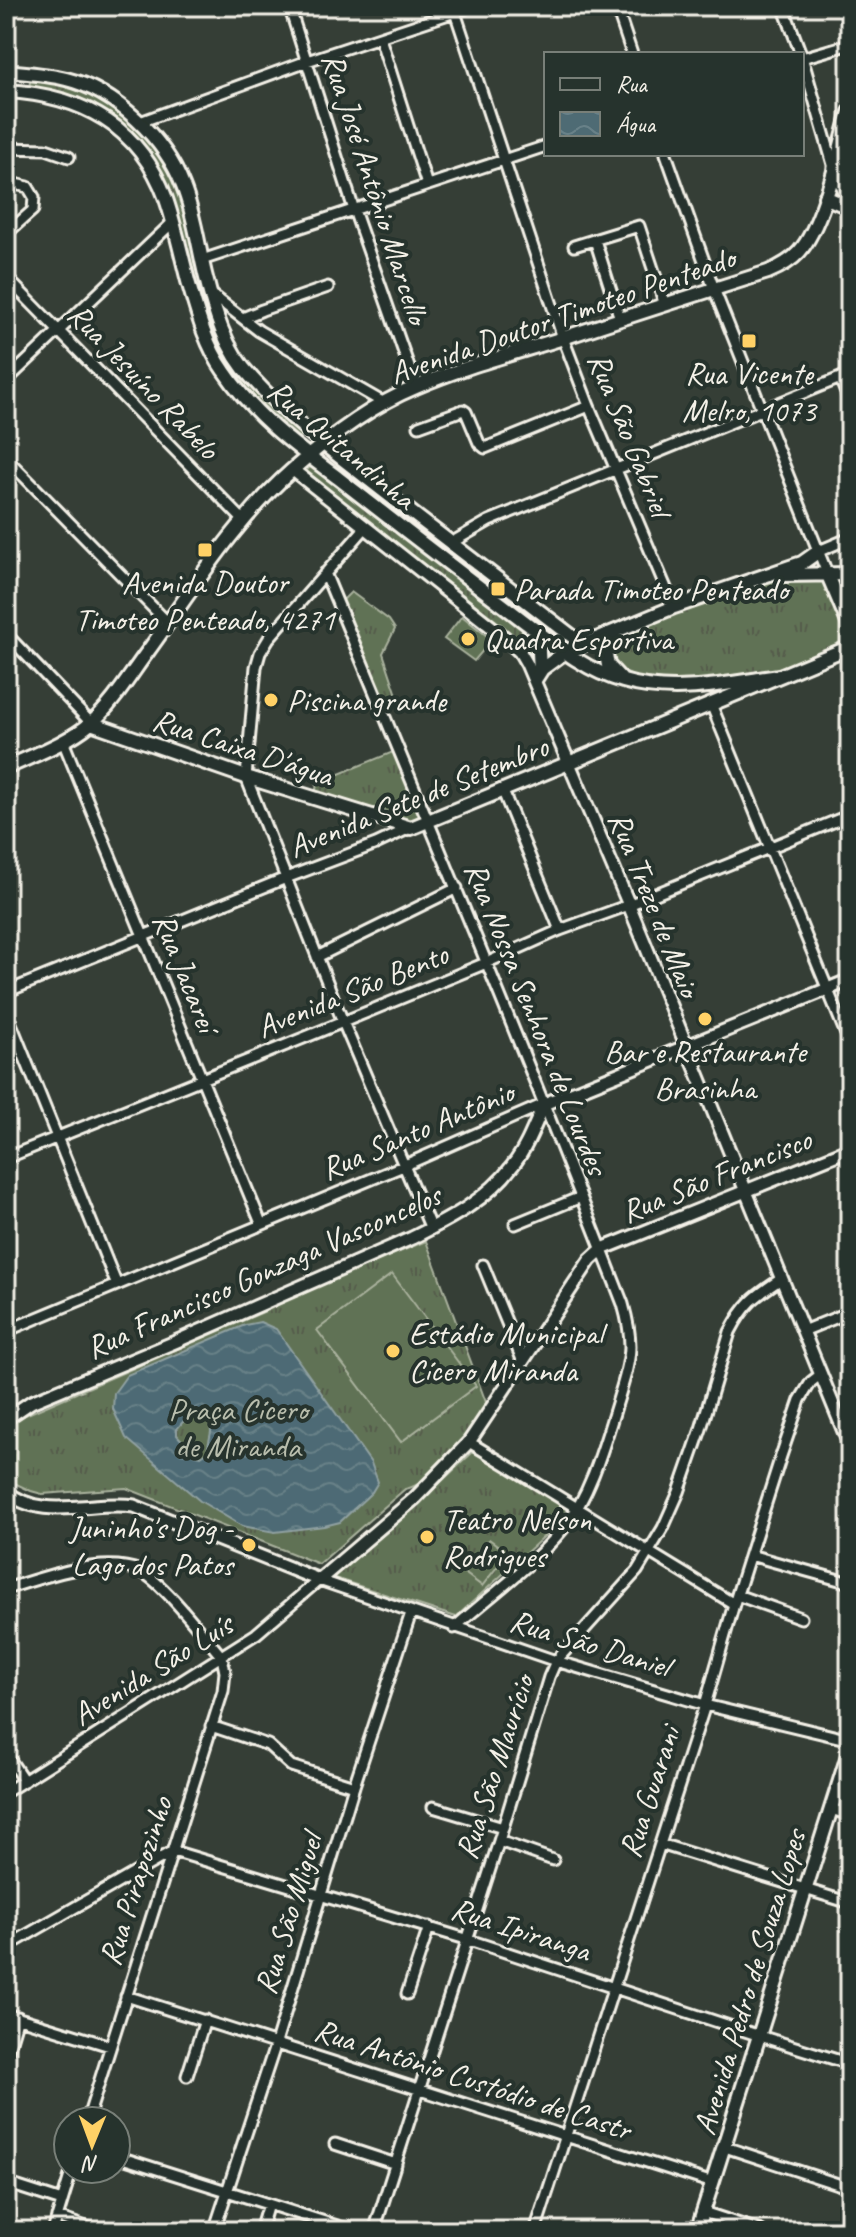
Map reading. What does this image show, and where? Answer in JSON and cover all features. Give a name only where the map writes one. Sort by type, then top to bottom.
[{"type":"main road","name":"Rua Quitandinha","points":[[6,71],[69,79],[110,100],[140,122],[171,160],[184,188],[210,293],[224,335],[240,365],[285,411],[324,443],[582,644]]},
{"type":"main road","name":"Rua Quitandinha","points":[[6,91],[79,105],[101,116],[139,151],[161,188],[198,316],[222,368],[254,409],[296,448],[538,632],[586,666],[623,682],[663,688],[697,687],[779,676]]},
{"type":"main road","name":"Avenida Doutor Timoteo Penteado","points":[[6,768],[63,741],[91,723],[111,701],[210,561],[244,521],[308,456],[384,403],[416,387],[768,272],[790,260],[806,243],[815,226],[850,112]]},
{"type":"main road","points":[[825,197],[850,205]]},
{"type":"main road","points":[[538,676],[550,662],[582,644],[674,607],[802,563],[819,551]]},
{"type":"main road","points":[[827,573],[850,627]]},
{"type":"main road","points":[[758,579],[789,574],[850,574]]},
{"type":"main road","points":[[616,631],[607,644],[606,657],[608,665],[623,682]]},
{"type":"main road","points":[[538,632],[538,676]]},
{"type":"main road","name":"Avenida Sete de Setembro","points":[[411,828],[850,647]]},
{"type":"main road","name":"Rua Caixa D'água","points":[[91,723],[246,777],[411,828]]},
{"type":"main road","name":"Avenida Pedro de Souza Lopes","points":[[697,2231],[850,1749]]},
{"type":"street","name":"Rua José Antônio Marcello","points":[[289,6],[354,210],[416,387]]},
{"type":"street","points":[[140,122],[454,9],[473,6]]},
{"type":"street","points":[[616,6],[631,52]]},
{"type":"street","points":[[783,6],[800,52]]},
{"type":"street","name":"Rua São Gabriel","points":[[454,9],[563,338],[674,607]]},
{"type":"street","points":[[380,38],[427,185]]},
{"type":"street","points":[[804,56],[850,44]]},
{"type":"street","points":[[804,64],[834,168],[850,205]]},
{"type":"street","points":[[202,260],[544,147]]},
{"type":"street","points":[[6,148],[46,149],[69,157]]},
{"type":"street","points":[[667,156],[714,289],[827,573]]},
{"type":"street","points":[[834,168],[850,169]]},
{"type":"street","points":[[6,182],[28,187],[34,197],[33,210],[6,234]]},
{"type":"street","points":[[6,381],[172,223]]},
{"type":"street","points":[[574,246],[639,226],[665,305]]},
{"type":"street","points":[[595,240],[620,319]]},
{"type":"street","name":"Rua Jesuíno Rabelo","points":[[6,277],[244,521]]},
{"type":"street","points":[[243,318],[328,287]]},
{"type":"street","points":[[210,293],[259,331],[384,403]]},
{"type":"street","points":[[451,543],[489,521],[850,374]]},
{"type":"street","points":[[840,378],[850,403]]},
{"type":"street","points":[[419,426],[463,410],[479,443],[485,448],[589,406]]},
{"type":"street","points":[[6,458],[168,623]]},
{"type":"street","name":"Rua Treze de Maio","points":[[293,470],[503,636],[538,676],[569,762],[850,1446]]},
{"type":"street","points":[[365,528],[269,638],[260,653],[256,667],[246,777],[343,1022],[431,1229]]},
{"type":"street","points":[[819,551],[850,538]]},
{"type":"street","name":"Rua Nossa Senhora de Lourdes","points":[[325,573],[457,888],[602,1249],[628,1325],[630,1348],[626,1373],[605,1444],[578,1507],[544,1549],[454,1628]]},
{"type":"street","points":[[6,634],[91,723]]},
{"type":"street","points":[[711,704],[850,1044]]},
{"type":"street","name":"Rua Jacareí","points":[[63,741],[261,1223]]},
{"type":"street","points":[[502,789],[560,930]]},
{"type":"street","name":"Avenida São Bento","points":[[6,1158],[343,1022],[560,930],[850,815]]},
{"type":"street","points":[[376,844],[380,832],[379,819]]},
{"type":"street","name":"Avenida Sete de Setembro","points":[[6,992],[411,828]]},
{"type":"street","points":[[317,957],[457,888]]},
{"type":"street","name":"Rua Santo Antônio","points":[[6,1331],[544,1104],[850,980]]},
{"type":"street","points":[[6,1011],[116,1283]]},
{"type":"street","name":"Rua Francisco Gonzaga Vasconcelos","points":[[7,1415],[431,1229],[476,1202],[505,1175],[528,1140],[544,1104]]},
{"type":"street","name":"Rua São Francisco","points":[[602,1249],[850,1149]]},
{"type":"street","points":[[515,1224],[581,1197]]},
{"type":"street","points":[[6,1491],[23,1503],[39,1507],[117,1503],[134,1506],[319,1580],[414,1499],[469,1442],[590,1260],[602,1249]]},
{"type":"street","points":[[483,1265],[523,1362]]},
{"type":"street","name":"Rua São Maurício","points":[[374,2231],[549,1677],[556,1661],[622,1589],[649,1553],[679,1492],[730,1332],[741,1311],[753,1298],[781,1279]]},
{"type":"street","points":[[803,1331],[850,1312]]},
{"type":"street","name":"Rua Guarani","points":[[535,2231],[800,1400],[811,1382],[820,1375]]},
{"type":"street","points":[[469,1442],[649,1553],[736,1600],[801,1618]]},
{"type":"street","points":[[750,1555],[850,1583]]},
{"type":"street","points":[[6,1589],[70,1570],[108,1566],[141,1572],[155,1581],[222,1657]]},
{"type":"street","name":"Rua São Daniel","points":[[319,1580],[556,1661],[705,1705],[850,1740]]},
{"type":"street","name":"Avenida São Luís","points":[[6,1792],[256,1634],[319,1580]]},
{"type":"street","name":"Rua São Miguel","points":[[214,2231],[411,1613]]},
{"type":"street","name":"Rua Pirapozinho","points":[[92,2105],[223,1691],[225,1672],[222,1657]]},
{"type":"street","points":[[211,1726],[268,1745],[291,1766],[354,1786]]},
{"type":"street","points":[[6,1754],[24,1781]]},
{"type":"street","points":[[433,1807],[503,1828]]},
{"type":"street","points":[[831,1809],[850,1815]]},
{"type":"street","points":[[499,1841],[553,1860]]},
{"type":"street","points":[[660,1844],[850,1903]]},
{"type":"street","points":[[6,1947],[173,1851]]},
{"type":"street","name":"Rua Ipiranga","points":[[173,1851],[429,1927],[850,2064]]},
{"type":"street","points":[[407,1994],[429,1927]]},
{"type":"street","name":"Rua Antônio Custódio de Castr","points":[[126,1996],[713,2183]]},
{"type":"street","points":[[6,2057],[10,2014],[110,2046]]},
{"type":"street","points":[[187,2076],[205,2020]]},
{"type":"street","points":[[335,2144],[396,2164]]},
{"type":"street","points":[[725,2147],[850,2188]]},
{"type":"street","points":[[132,2161],[353,2231]]},
{"type":"street","points":[[6,2183],[62,2201]]},
{"type":"street","points":[[53,2231],[67,2185]]},
{"type":"street","points":[[260,2231],[268,2204]]},
{"type":"street","points":[[703,2212],[761,2231]]},
{"type":"street","points":[[57,2217],[98,2231]]},
{"type":"green space","points":[[31,76],[65,83],[96,95],[132,120],[162,152],[179,187],[223,341],[304,431],[299,438],[236,380],[215,345],[199,303],[169,192],[126,129],[93,103],[29,88]]},
{"type":"green space","points":[[314,462],[537,633],[537,660],[302,476]]},
{"type":"green space","points":[[850,576],[850,641],[766,673],[689,681],[639,679],[620,670],[608,656],[618,636],[635,627],[754,582],[779,578]]},
{"type":"green space","points":[[351,592],[389,620],[395,629],[383,653],[398,698],[382,704],[340,603]]},
{"type":"green space","name":"Quadra Esportiva","points":[[462,616],[492,640],[474,661],[444,639]]},
{"type":"green space","points":[[398,750],[425,815],[406,824],[315,796],[317,783]]},
{"type":"green space","name":"Praça Cícero de Miranda","points":[[426,1241],[487,1405],[439,1467],[416,1485],[405,1489],[319,1564],[126,1488],[42,1494],[10,1481],[6,1474],[6,1435],[16,1419],[270,1309],[302,1292]]},
{"type":"green space","points":[[392,1274],[476,1386],[401,1442],[317,1330]]},
{"type":"green space","points":[[474,1451],[572,1511],[456,1617],[331,1577],[395,1525]]},
{"type":"green space","points":[[489,1539],[508,1553],[482,1586],[462,1571]]},
{"type":"water","name":"Praça Cícero de Miranda","points":[[260,1322],[276,1329],[371,1463],[378,1482],[372,1492],[340,1522],[275,1532],[242,1526],[200,1501],[126,1438],[113,1409],[114,1393],[127,1375],[245,1325]],"holes":[[[202,1411],[210,1418],[207,1452],[201,1456],[194,1454],[177,1435],[177,1429],[188,1418]]]},
{"type":"place","name":"Rua Vicente Melro, 1073","points":[[749,341]]},
{"type":"place","name":"Avenida Doutor Timoteo Penteado, 4271","points":[[205,550]]},
{"type":"place","name":"Parada Timoteo Penteado","points":[[498,589]]},
{"type":"place","name":"Quadra Esportiva","points":[[468,639]]},
{"type":"place","name":"Piscina grande","points":[[271,700]]},
{"type":"place","name":"Bar e Restaurante Brasinha","points":[[705,1019]]},
{"type":"place","name":"Estádio Municipal Cícero Miranda","points":[[393,1351]]},
{"type":"place","name":"Teatro Nelson Rodrigues","points":[[427,1537]]},
{"type":"place","name":"Juninho's Dog - Lago dos Patos","points":[[249,1545]]}]
